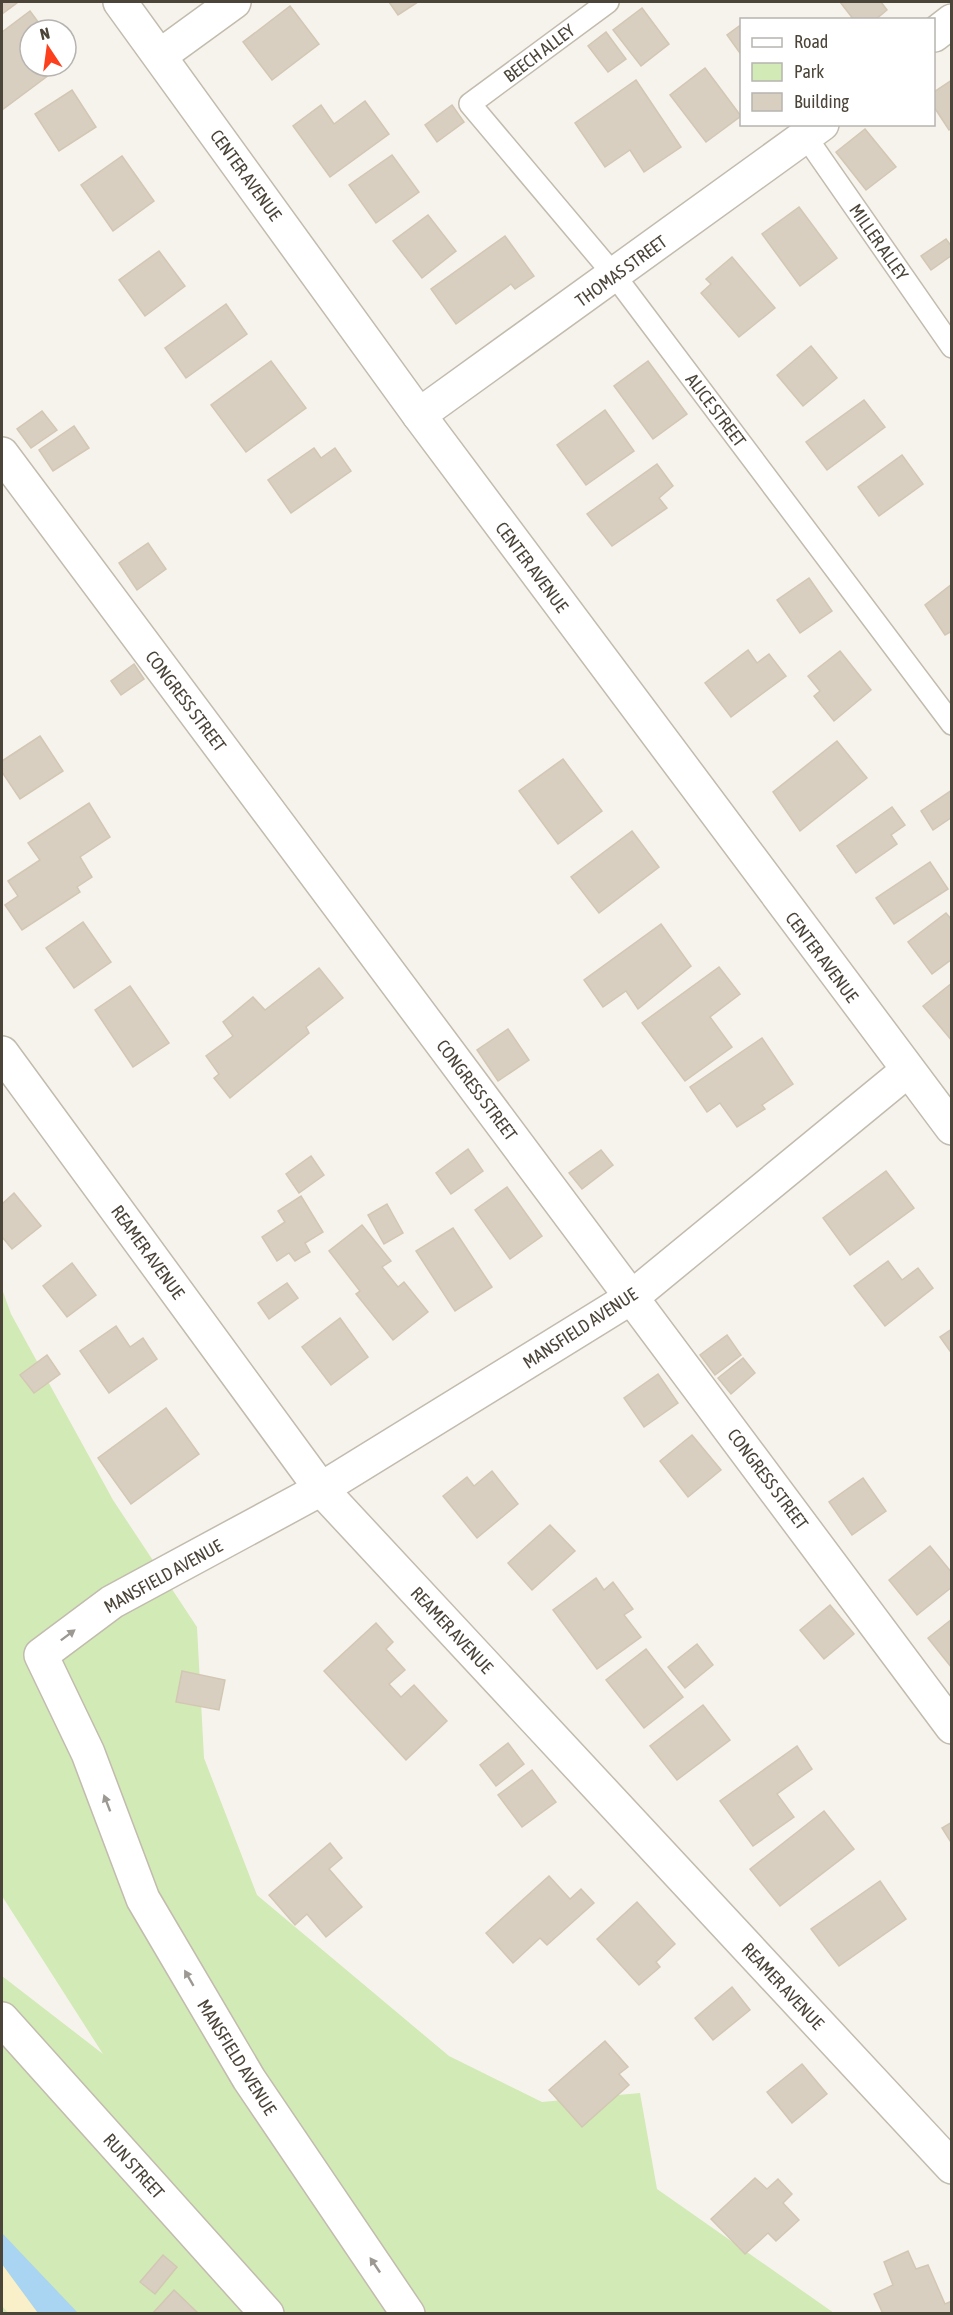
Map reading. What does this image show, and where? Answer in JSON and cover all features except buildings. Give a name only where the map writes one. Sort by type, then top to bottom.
[{"type":"street","name":"CENTER AVENUE","points":[[120,2],[419,416],[951,1128]]},
{"type":"street","points":[[160,56],[234,2]]},
{"type":"street","points":[[935,33],[951,21]]},
{"type":"street","name":"THOMAS STREET","points":[[419,416],[814,131]]},
{"type":"street","name":"CONGRESS STREET","points":[[2,454],[951,1727]]},
{"type":"street","name":"REAMER AVENUE","points":[[2,1053],[321,1489],[951,2167]]},
{"type":"street","name":"MANSFIELD AVENUE","points":[[408,2313],[249,2079],[143,1899],[88,1753],[41,1655],[112,1602],[321,1489],[632,1297],[907,1071]]},
{"type":"street","name":"RUN STREET","points":[[2,2019],[267,2313]]},
{"type":"lane","name":"BEECH ALLEY","points":[[470,104],[608,2]]},
{"type":"lane","name":"ALICE STREET","points":[[470,104],[615,276],[951,724]]},
{"type":"lane","name":"MILLER ALLEY","points":[[814,131],[951,347]]},
{"type":"green space","points":[[2,1289],[11,1314],[113,1500],[197,1627],[204,1758],[257,1895],[449,2056],[542,2102],[640,2093],[657,2189],[834,2313],[2,2313],[2,1976],[103,2054],[2,1896]]},
{"type":"sand","points":[[2,2264],[38,2313],[8,2313],[2,2306]]},
{"type":"water","points":[[2,2233],[78,2313],[38,2313],[2,2264]]}]
